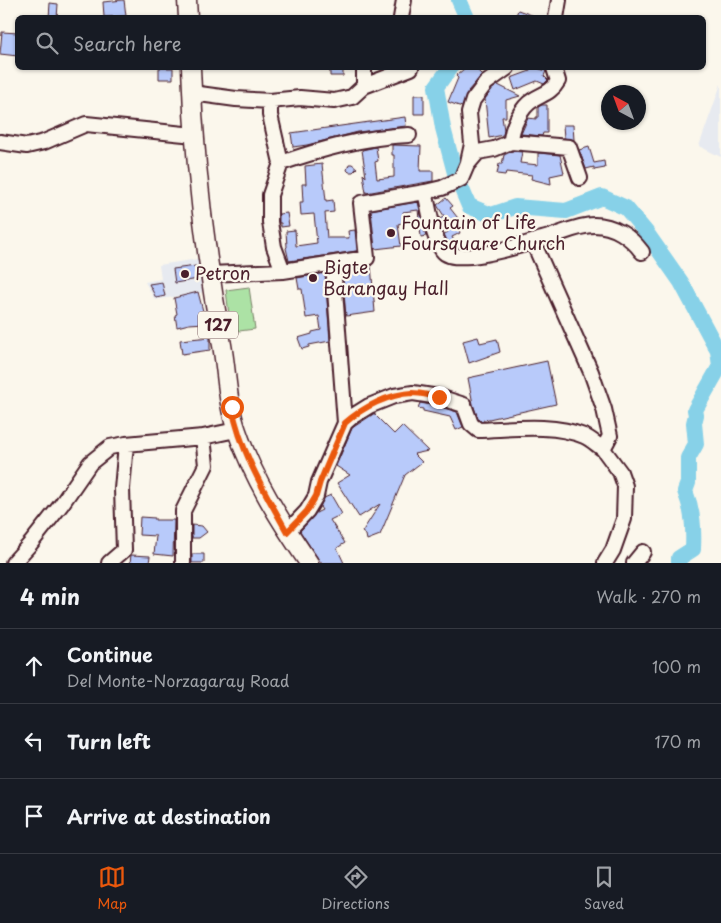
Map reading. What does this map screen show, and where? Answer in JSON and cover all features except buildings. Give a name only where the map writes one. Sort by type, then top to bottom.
[{"type":"main road","points":[[187,0],[188,15]]},
{"type":"main road","name":"127","points":[[191,70],[194,135],[210,274],[223,353],[225,378],[236,430],[252,467],[287,532],[309,563]]},
{"type":"street","points":[[402,15],[404,0]]},
{"type":"street","points":[[556,15],[558,0]]},
{"type":"street","points":[[364,70],[364,86]]},
{"type":"street","points":[[192,93],[270,101],[300,98],[334,101],[352,97],[364,86],[406,70]]},
{"type":"street","points":[[210,274],[283,271],[367,258],[361,203],[442,188],[461,179],[467,165],[472,144],[469,114],[471,105],[486,83],[505,70]]},
{"type":"street","points":[[510,142],[511,133],[527,104],[550,91],[555,86],[558,81],[555,70]]},
{"type":"street","points":[[270,101],[270,115],[281,163],[270,195],[270,222],[274,247],[283,271]]},
{"type":"street","points":[[0,142],[27,146],[44,142],[86,124],[194,135]]},
{"type":"street","points":[[281,163],[329,147],[390,136],[408,136]]},
{"type":"street","points":[[467,165],[478,152],[494,149],[510,142],[569,147],[580,178]]},
{"type":"street","points":[[425,192],[440,246],[445,253],[454,256],[481,254],[533,242],[580,227],[594,225],[624,234],[642,252]]},
{"type":"street","points":[[533,242],[567,315],[594,381],[610,436],[604,449]]},
{"type":"street","points":[[287,532],[307,511],[316,496],[345,423],[333,264]]},
{"type":"street","points":[[345,423],[369,406],[394,396],[413,393],[439,397],[464,405],[472,424],[478,430],[524,428],[565,430],[585,436],[604,449],[620,472],[625,486],[624,520],[605,563]]},
{"type":"street","points":[[13,563],[43,528],[90,463],[110,447],[203,437],[236,430]]},
{"type":"street","points":[[183,563],[183,511],[206,465],[203,437]]},
{"type":"street","points":[[110,563],[124,557],[122,489],[126,444]]},
{"type":"street","points":[[634,563],[643,552]]},
{"type":"shaded area","points":[[721,84],[721,157],[699,146]]},
{"type":"shaded area","points":[[198,259],[204,292],[155,300],[145,282],[161,279],[159,265]]},
{"type":"green space","points":[[249,287],[255,329],[231,332],[226,290]]},
{"type":"waterway","points":[[459,0],[466,15]]},
{"type":"waterway","points":[[449,70],[436,87],[443,128],[455,173],[469,206],[491,215],[515,207],[566,211],[602,197],[626,208],[646,232],[681,282],[718,351],[720,366],[695,410],[696,444],[688,458],[688,483],[685,491],[692,520],[693,549],[679,558],[679,563]]},
{"type":"place","name":"Fountain of Life Foursquare Church","points":[[391,233]]},
{"type":"place","name":"Petron","points":[[185,274]]},
{"type":"place","name":"Bigte Barangay Hall","points":[[313,278]]},
{"type":"route","points":[[232,407],[236,430],[252,467],[287,532],[307,511],[316,496],[345,423],[369,406],[394,396],[413,393],[439,397]]}]
